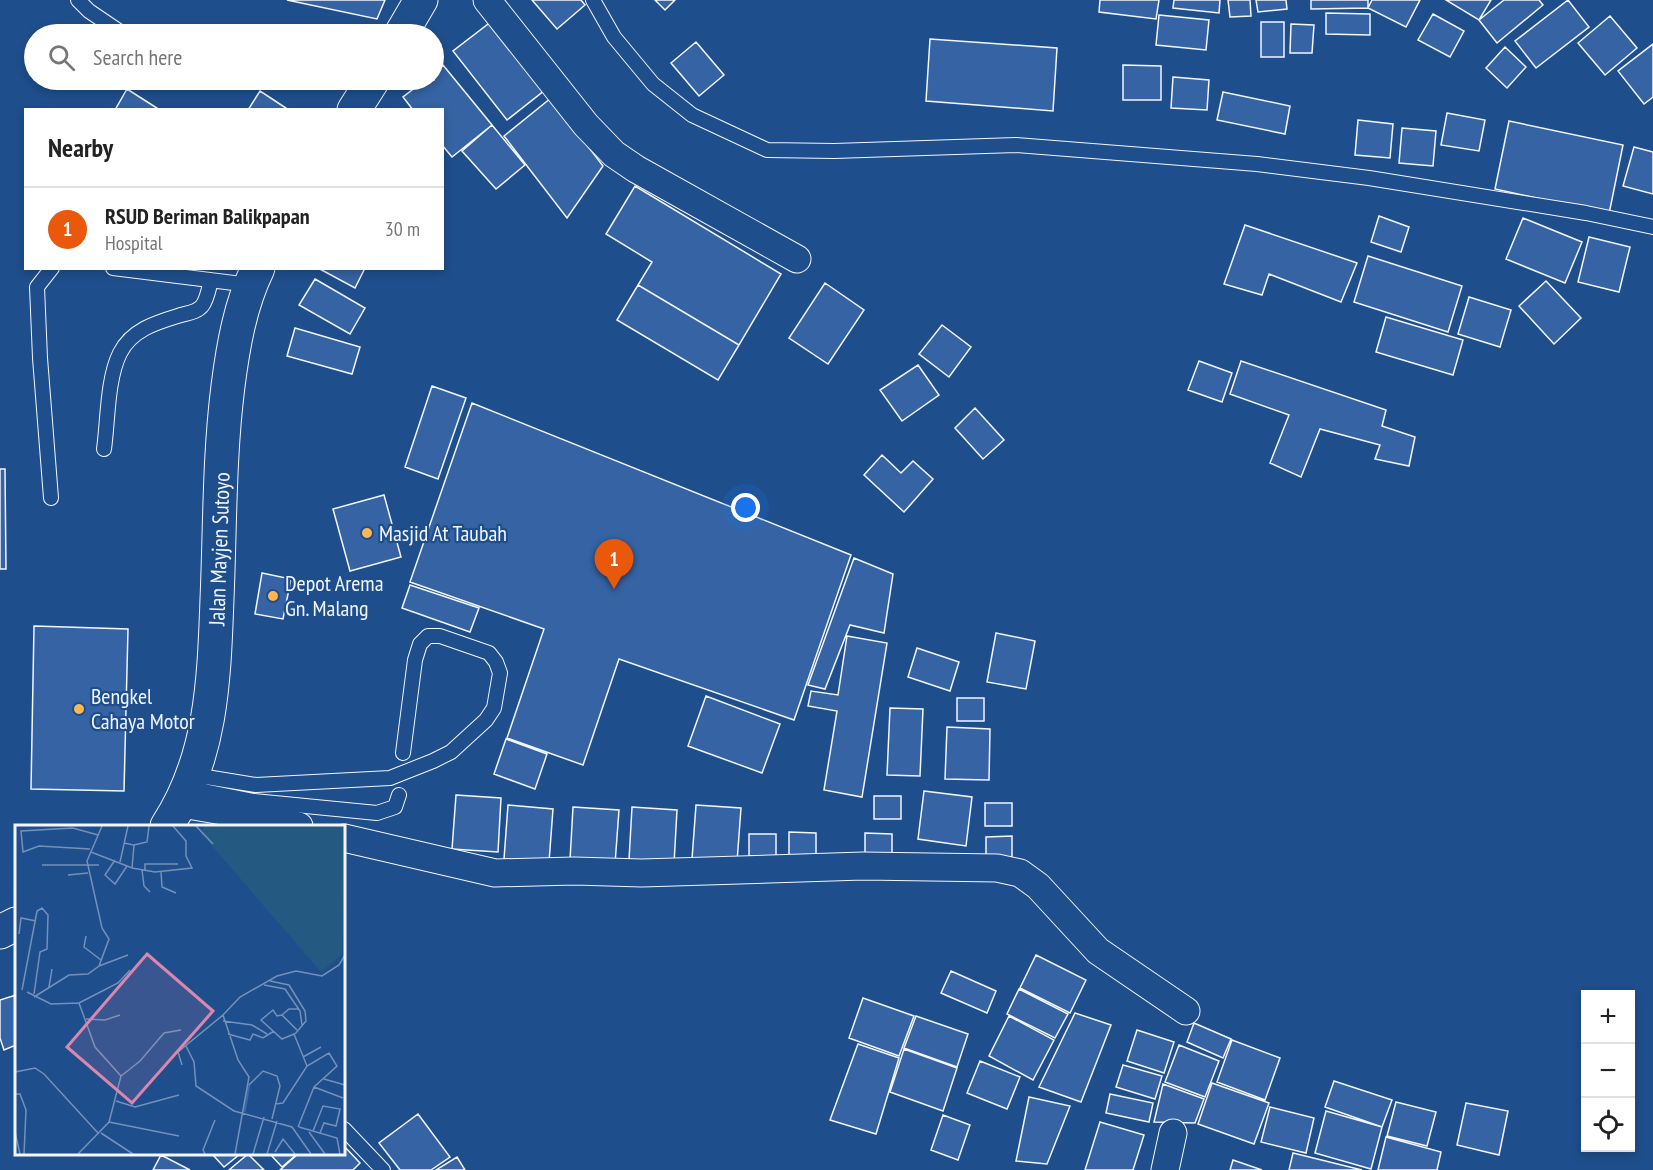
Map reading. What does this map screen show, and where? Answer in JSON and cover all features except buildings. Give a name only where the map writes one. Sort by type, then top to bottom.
[{"type":"main road","points":[[407,24],[421,0]]},
{"type":"main road","points":[[355,108],[367,90]]},
{"type":"main road","name":"Jalan Mayjen Sutoyo","points":[[183,798],[207,724],[214,676],[224,416],[232,349],[254,277]]},
{"type":"main road","points":[[0,932],[15,924]]},
{"type":"street","points":[[487,0],[586,125],[614,154],[636,169],[797,259]]},
{"type":"street","points":[[183,798],[295,825]]},
{"type":"street","points":[[345,838],[495,873],[574,871],[642,873],[863,866],[997,868],[1020,873],[1038,886],[1098,951],[1185,1011]]},
{"type":"street","points":[[1165,1170],[1173,1132]]},
{"type":"lane","points":[[78,0],[109,24]]},
{"type":"lane","points":[[593,0],[614,37],[653,84],[692,115],[767,150],[834,151],[1016,145],[1257,164],[1586,213],[1653,227]]},
{"type":"lane","points":[[50,270],[38,286],[40,358],[51,498]]},
{"type":"lane","points":[[129,270],[211,280],[254,277]]},
{"type":"lane","points":[[104,449],[113,374],[120,352],[142,329],[197,310],[203,305],[211,280]]},
{"type":"lane","points":[[183,798],[256,785],[390,778],[433,761],[451,752],[486,720],[494,708],[500,673],[489,653],[440,636],[428,636],[420,644],[415,660],[403,753]]},
{"type":"lane","points":[[183,798],[254,801],[377,813],[394,807],[399,795]]},
{"type":"lane","points":[[345,1129],[383,1170]]},
{"type":"place","name":"Masjid At Taubah","points":[[367,533]]},
{"type":"place","name":"RSUD Beriman Balikpapan","points":[[614,589]]},
{"type":"place","name":"Depot Arema Gn. Malang","points":[[273,596]]},
{"type":"place","name":"Bengkel Cahaya Motor","points":[[79,709]]}]
